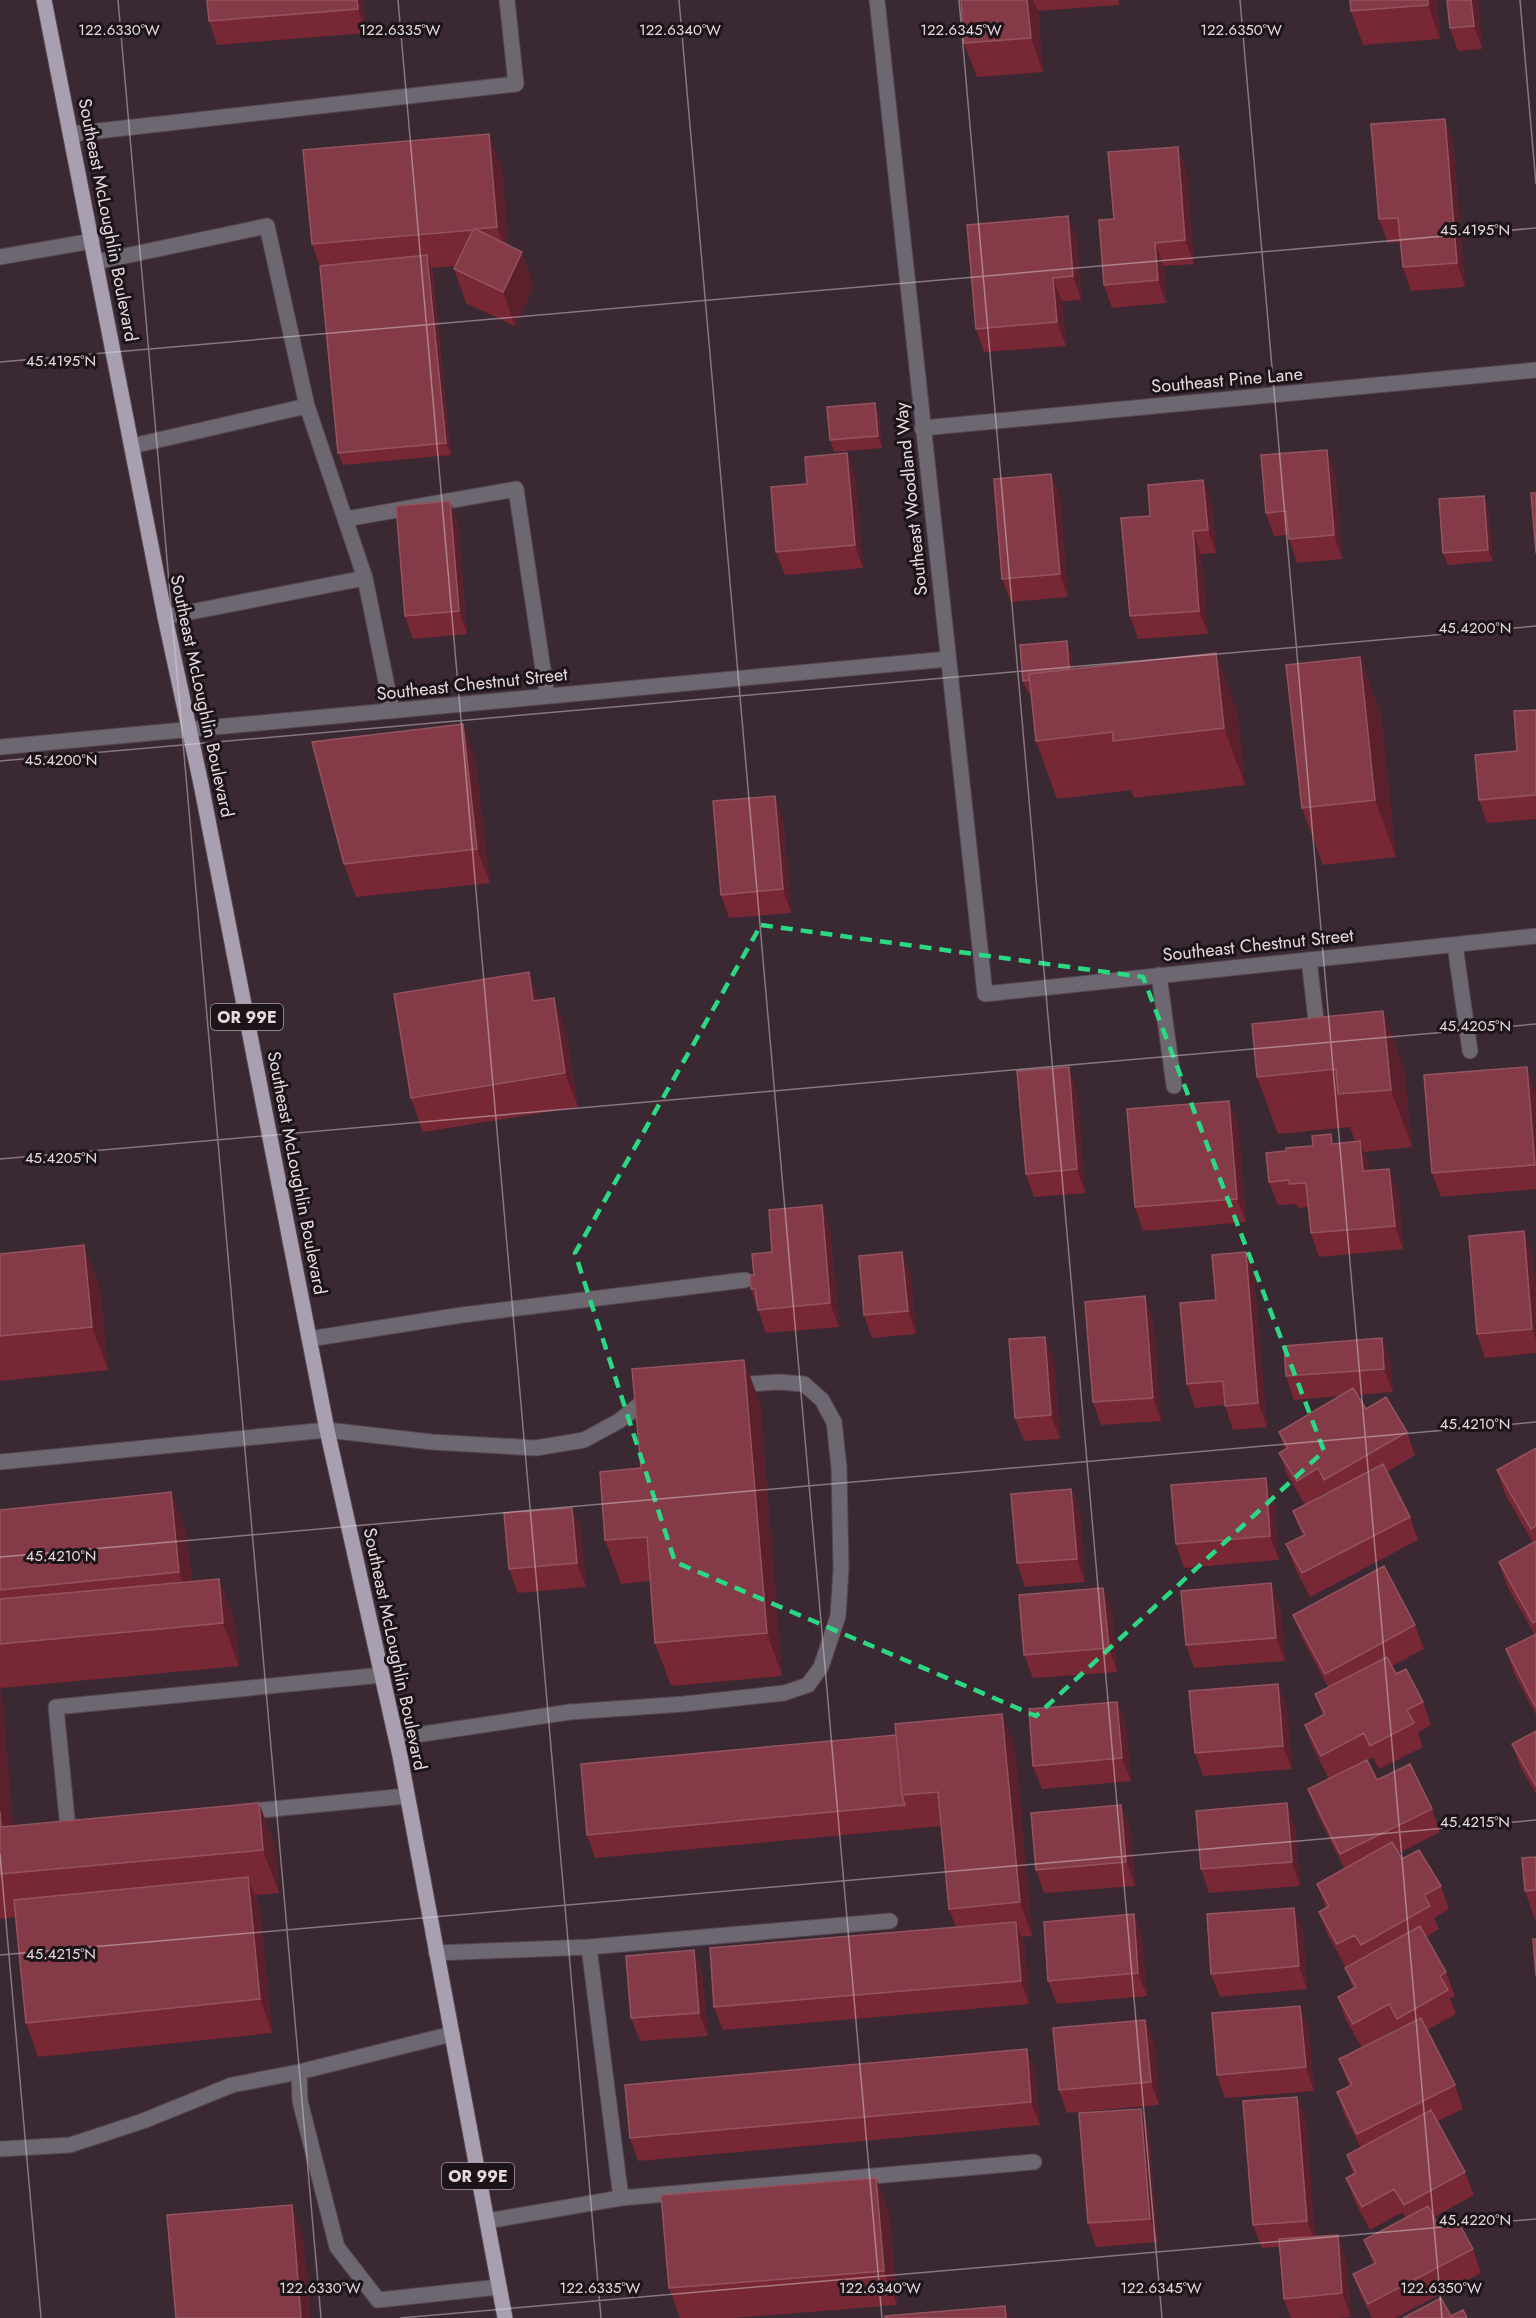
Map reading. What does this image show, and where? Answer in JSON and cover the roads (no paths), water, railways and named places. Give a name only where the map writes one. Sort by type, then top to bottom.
[{"type":"main road","name":"Southeast McLoughlin Boulevard","points":[[44,0],[327,1430],[396,1738],[505,2318]]},
{"type":"street","points":[[71,134],[516,84],[507,0]]},
{"type":"street","name":"Southeast Woodland Way","points":[[877,0],[985,994]]},
{"type":"street","points":[[96,262],[267,226],[307,406],[365,578],[392,711]]},
{"type":"street","points":[[0,256],[92,241]]},
{"type":"street","name":"Southeast Pine Lane","points":[[922,428],[1536,370]]},
{"type":"street","points":[[132,446],[307,406]]},
{"type":"street","points":[[346,519],[516,489],[547,696]]},
{"type":"street","points":[[165,617],[365,578]]},
{"type":"street","name":"Southeast Chestnut Street","points":[[0,747],[948,658]]},
{"type":"street","name":"Southeast Chestnut Street","points":[[985,994],[1536,936]]},
{"type":"street","points":[[1455,945],[1470,1051]]},
{"type":"street","points":[[1309,960],[1320,1049]]},
{"type":"street","points":[[1160,975],[1174,1086]]},
{"type":"street","points":[[309,1339],[462,1315],[745,1280]]},
{"type":"street","points":[[396,1738],[570,1712],[684,1704],[784,1693],[808,1685],[821,1667],[838,1616],[841,1569],[839,1467],[834,1422],[822,1400],[804,1384],[779,1382],[718,1386]]},
{"type":"street","points":[[0,1462],[327,1430],[432,1442],[536,1448],[584,1440],[619,1421],[654,1394],[664,1392]]},
{"type":"street","points":[[91,1826],[68,1829],[56,1707],[382,1676]]},
{"type":"street","points":[[232,1813],[407,1796]]},
{"type":"street","points":[[436,1953],[589,1947],[890,1921]]},
{"type":"street","points":[[589,1947],[621,2198]]},
{"type":"street","points":[[0,2149],[70,2145],[143,2121],[232,2085],[299,2072],[452,2034]]},
{"type":"street","points":[[299,2072],[300,2101],[337,2247],[378,2300],[499,2287]]},
{"type":"street","points":[[487,2221],[621,2198],[1034,2162]]}]
